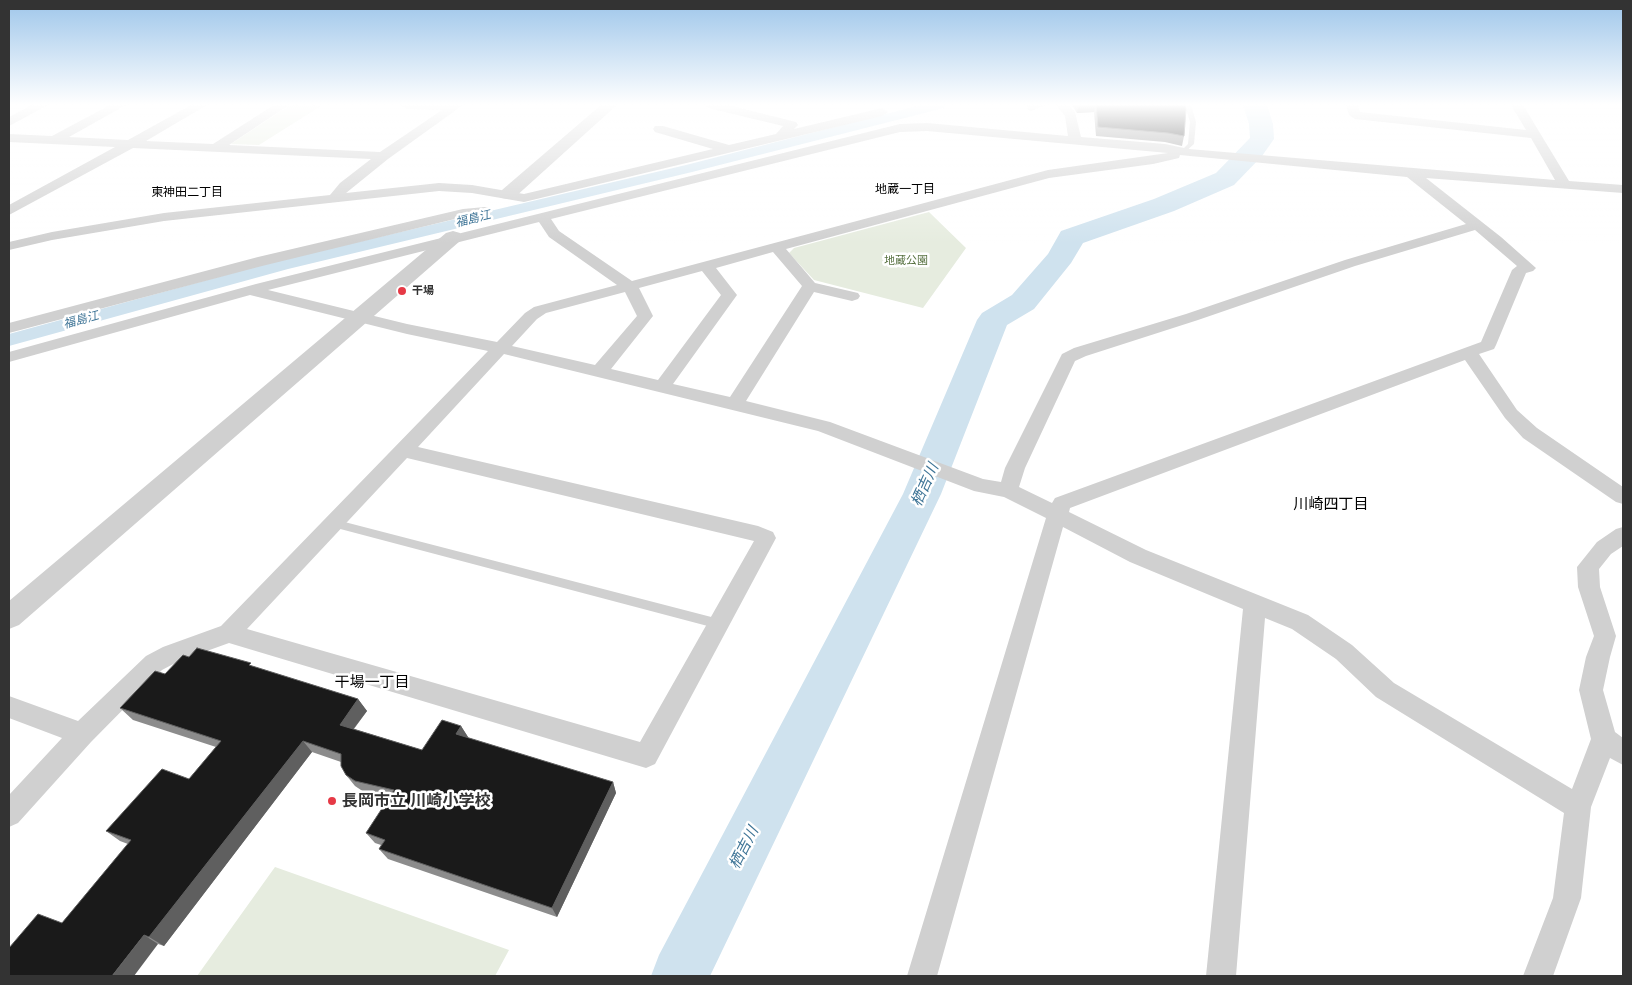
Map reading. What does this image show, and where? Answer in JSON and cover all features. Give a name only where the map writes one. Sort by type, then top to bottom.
[{"type":"street","points":[[9,211],[120,151]]},
{"type":"street","points":[[277,151],[383,156]]},
{"type":"street","points":[[334,199],[345,186],[390,151]]},
{"type":"street","points":[[9,617],[359,316],[480,214],[508,194],[557,151]]},
{"type":"street","points":[[9,246],[62,234],[164,217],[450,187],[508,194],[524,198],[725,151]]},
{"type":"street","points":[[9,357],[250,290],[799,151]]},
{"type":"street","points":[[1176,151],[1411,173],[1623,189]]},
{"type":"street","points":[[1544,151],[1565,185]]},
{"type":"street","points":[[9,814],[82,734],[154,662],[229,633],[500,348],[531,316],[540,310],[778,248],[1048,174],[1153,160],[1186,152]]},
{"type":"street","points":[[922,976],[1053,525],[1062,503],[1488,345],[1520,270],[1528,268],[1411,173]]},
{"type":"street","points":[[9,328],[258,262],[463,213],[480,214]]},
{"type":"street","points":[[542,216],[554,234],[631,287],[645,316],[599,372]]},
{"type":"street","points":[[1008,490],[1015,468],[1068,358],[1350,263],[1477,225]]},
{"type":"street","points":[[778,248],[810,286],[852,296]]},
{"type":"street","points":[[662,387],[729,295],[707,267]]},
{"type":"street","points":[[734,404],[810,286]]},
{"type":"street","points":[[250,290],[407,329],[500,348],[823,426],[851,435],[981,486],[1008,490],[1138,556],[1300,622],[1344,652],[1385,690],[1578,807]]},
{"type":"street","points":[[1469,353],[1511,414],[1530,433],[1623,498]]},
{"type":"street","points":[[229,633],[646,756],[766,538],[748,532],[403,450]]},
{"type":"street","points":[[1538,976],[1567,898],[1578,807],[1614,746],[1591,690],[1598,657],[1605,636],[1589,587],[1588,567],[1604,548],[1623,535]]},
{"type":"street","points":[[1221,976],[1255,604]]},
{"type":"street","points":[[9,707],[82,734]]},
{"type":"lane","points":[[333,524],[719,624]]},
{"type":"green space","name":"地蔵公園","points":[[929,212],[966,248],[923,308],[814,280],[789,253],[794,248]]},
{"type":"green space","points":[[275,867],[509,950],[495,976],[197,976]]},
{"type":"building","points":[[197,648],[251,663],[249,665],[358,699],[340,725],[422,750],[442,720],[461,726],[456,734],[613,782],[552,908],[379,849],[385,840],[366,833],[394,790],[355,781],[346,775],[341,766],[341,754],[303,741],[149,937],[144,935],[112,976],[9,976],[9,948],[38,914],[62,923],[131,840],[106,831],[162,769],[189,779],[221,741],[120,708],[155,671],[165,674],[183,655],[189,657]]},
{"type":"waterway","name":"福島江","points":[[9,340],[283,265],[758,151]]},
{"type":"waterway","name":"栖吉川","points":[[680,976],[922,494],[993,320],[1023,302],[1061,257],[1071,237],[1164,205],[1225,179],[1253,151]]},
{"type":"place","name":"干場","points":[[402,291]]},
{"type":"place","name":"長岡市立 川崎小学校","points":[[332,801]]},
{"type":"district","name":"地蔵一丁目","points":[[905,189]]},
{"type":"district","name":"東神田二丁目","points":[[187,192]]},
{"type":"district","name":"川崎四丁目","points":[[1331,504]]},
{"type":"district","name":"干場一丁目","points":[[372,682]]}]
